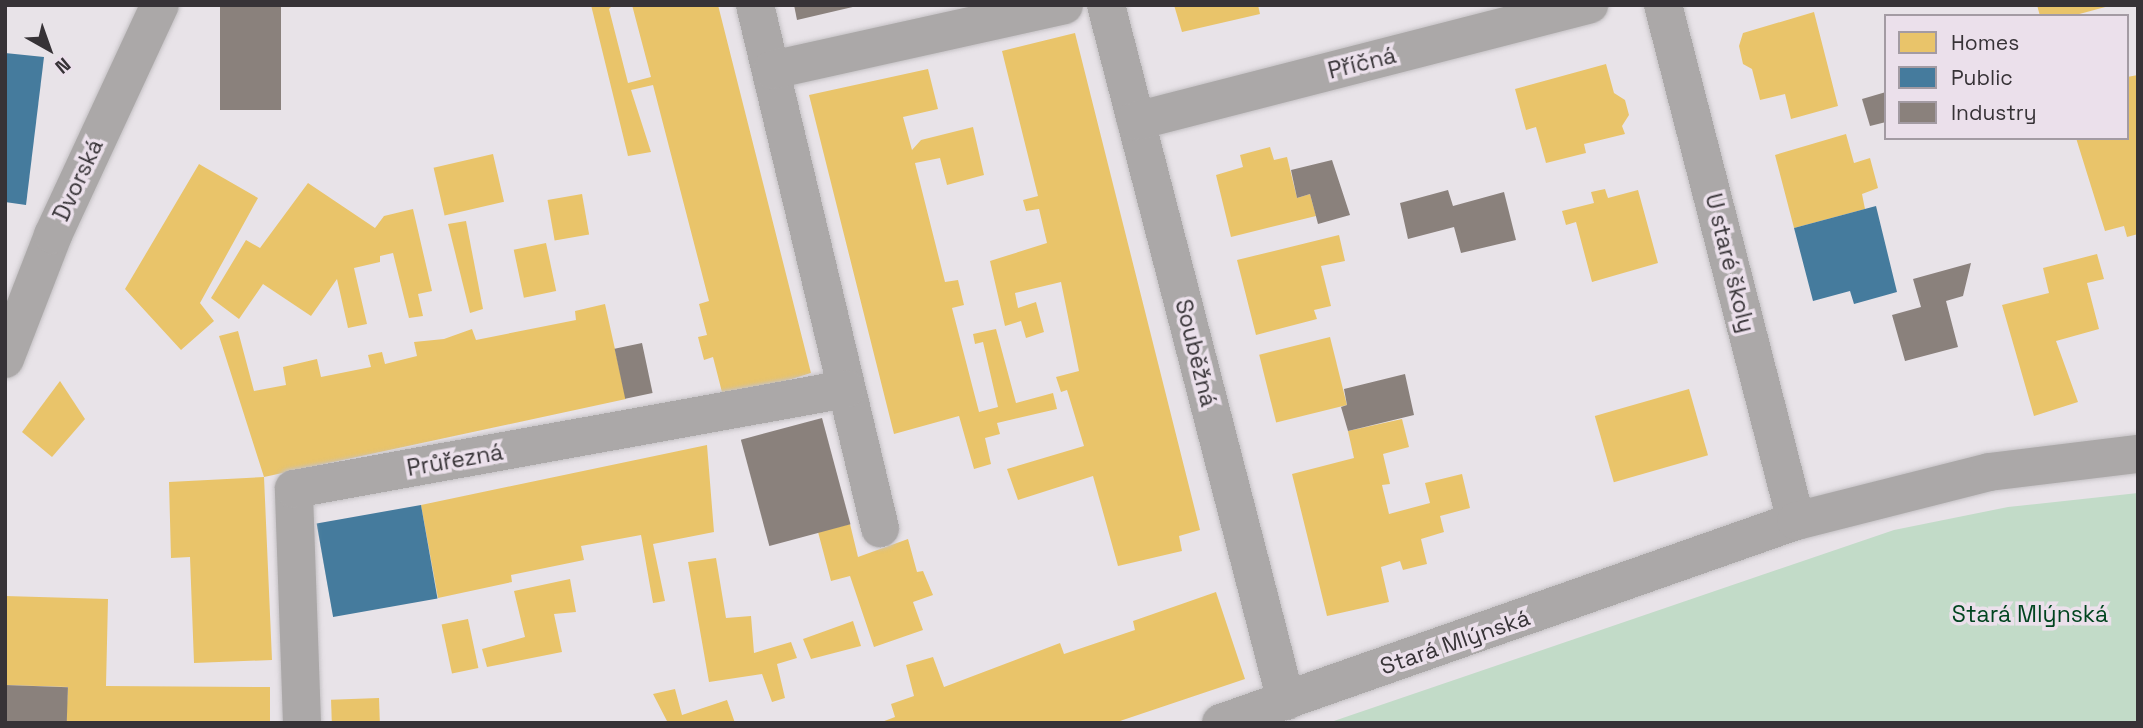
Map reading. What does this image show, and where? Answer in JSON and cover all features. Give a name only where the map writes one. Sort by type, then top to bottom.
[{"type":"street","name":"Dvorská","points":[[5,359],[52,235],[159,5]]},
{"type":"street","points":[[755,5],[880,528]]},
{"type":"street","points":[[772,70],[1064,5]]},
{"type":"street","name":"Souběžná","points":[[1105,5],[1286,701]]},
{"type":"street","name":"Příčná","points":[[1136,121],[1589,5]]},
{"type":"street","name":"U staré školy","points":[[1663,5],[1796,521]]},
{"type":"street","name":"Průřezná","points":[[302,723],[294,489],[846,389]]},
{"type":"street","name":"Stará Mlýnská","points":[[1221,723],[1796,521],[1989,472],[2138,454]]},
{"type":"green space","name":"Stará Mlýnská","points":[[2138,493],[2138,723],[1328,723],[1894,530],[2008,507]]},
{"type":"building: Homes","points":[[591,5],[613,5],[609,9],[628,83],[651,77],[632,5],[718,5],[811,373],[724,400],[713,357],[704,360],[698,337],[707,335],[699,304],[709,301],[653,85],[631,90],[651,152],[628,156]]},
{"type":"building: Homes","points":[[1174,5],[1258,5],[1260,14],[1182,32]]},
{"type":"building: Homes","points":[[2037,5],[2109,5],[2079,14],[2039,14]]},
{"type":"building: Homes","points":[[1814,12],[1838,106],[1791,119],[1785,94],[1760,100],[1752,69],[1743,64],[1739,46],[1743,33]]},
{"type":"building: Homes","points":[[1075,33],[1200,530],[1179,536],[1182,551],[1118,566],[1093,476],[1018,500],[1007,469],[1084,446],[1067,390],[1061,392],[1056,377],[1079,371],[1061,282],[1015,293],[1018,308],[1036,302],[1044,332],[1026,338],[1021,321],[1005,326],[990,261],[1047,243],[1039,209],[1026,211],[1023,200],[1038,196],[1002,51]]},
{"type":"building: Homes","points":[[1606,64],[1614,93],[1625,100],[1629,115],[1622,126],[1625,134],[1584,144],[1586,153],[1546,163],[1536,127],[1526,130],[1515,89]]},
{"type":"building: Homes","points":[[928,69],[938,109],[903,117],[912,150],[921,140],[973,127],[984,175],[947,185],[940,158],[915,163],[945,282],[958,280],[964,305],[952,308],[979,412],[998,407],[983,342],[975,344],[973,334],[996,329],[1016,403],[1053,393],[1057,409],[997,423],[1000,434],[985,438],[991,464],[974,469],[959,416],[894,434],[809,95]]},
{"type":"building: Homes","points":[[2138,75],[2138,234],[2127,237],[2124,226],[2105,231],[2077,140],[2129,140],[2129,77]]},
{"type":"building: Homes","points":[[1846,134],[1854,163],[1870,158],[1878,188],[1862,194],[1865,209],[1794,228],[1775,155]]},
{"type":"building: Homes","points":[[1270,147],[1274,160],[1287,157],[1297,198],[1310,194],[1316,216],[1231,237],[1216,175],[1243,167],[1240,155]]},
{"type":"building: Homes","points":[[493,154],[504,202],[445,215],[434,168]]},
{"type":"building: Homes","points":[[199,164],[258,198],[200,303],[214,321],[181,350],[125,289]]},
{"type":"building: Homes","points":[[308,183],[375,228],[384,216],[413,209],[432,291],[418,294],[423,316],[409,318],[393,253],[380,256],[380,262],[354,268],[367,324],[348,328],[337,279],[311,316],[263,284],[239,319],[211,298],[246,240],[260,248]]},
{"type":"building: Homes","points":[[1605,189],[1608,198],[1638,190],[1658,263],[1592,282],[1576,222],[1566,225],[1562,211],[1594,203],[1591,192]]},
{"type":"building: Homes","points":[[582,194],[589,234],[555,240],[548,200]]},
{"type":"building: Homes","points":[[466,221],[483,309],[470,313],[448,224]]},
{"type":"building: Homes","points":[[1339,235],[1345,261],[1321,266],[1331,306],[1314,310],[1317,319],[1256,335],[1237,260]]},
{"type":"building: Homes","points":[[546,243],[556,291],[524,298],[514,250]]},
{"type":"building: Homes","points":[[2097,254],[2104,279],[2087,283],[2099,329],[2056,341],[2078,402],[2034,416],[2002,305],[2049,293],[2043,268]]},
{"type":"building: Homes","points":[[605,304],[626,399],[264,477],[219,336],[238,331],[254,391],[286,385],[283,367],[317,359],[321,377],[371,367],[368,355],[382,352],[385,364],[417,356],[414,342],[444,339],[472,329],[476,340],[576,320],[575,311]]},
{"type":"building: Homes","points":[[1330,337],[1347,405],[1276,423],[1259,355]]},
{"type":"building: Homes","points":[[60,381],[85,419],[52,457],[22,432]]},
{"type":"building: Homes","points":[[1689,389],[1708,455],[1614,482],[1595,416]]},
{"type":"building: Homes","points":[[1402,419],[1409,447],[1383,454],[1390,484],[1382,485],[1389,514],[1430,503],[1425,483],[1462,474],[1470,508],[1440,516],[1444,532],[1421,539],[1427,564],[1403,570],[1400,561],[1381,567],[1389,602],[1327,616],[1292,474],[1354,458],[1348,431]]},
{"type":"building: Homes","points":[[707,445],[714,532],[653,544],[665,601],[653,603],[641,535],[581,546],[584,560],[511,575],[512,582],[438,598],[421,505]]},
{"type":"building: Homes","points":[[264,477],[272,660],[194,663],[190,557],[171,558],[169,482]]},
{"type":"building: Homes","points":[[850,524],[858,557],[908,539],[917,572],[923,571],[933,595],[913,602],[923,630],[874,647],[850,576],[831,581],[818,532]]},
{"type":"building: Homes","points":[[716,558],[726,618],[751,616],[754,653],[791,642],[797,658],[777,664],[785,698],[772,702],[762,674],[709,682],[688,562]]},
{"type":"building: Homes","points":[[570,579],[576,612],[554,614],[562,652],[487,667],[482,649],[525,637],[514,591]]},
{"type":"building: Homes","points":[[1216,592],[1245,679],[1114,723],[879,723],[895,717],[891,704],[914,696],[906,665],[933,657],[944,687],[1060,643],[1064,654],[1135,630],[1133,621]]},
{"type":"building: Homes","points":[[5,596],[108,599],[106,686],[270,687],[270,723],[66,723],[68,687],[5,685]]},
{"type":"building: Homes","points":[[468,619],[478,668],[452,674],[442,625]]},
{"type":"building: Homes","points":[[853,621],[861,646],[811,659],[803,639]]},
{"type":"building: Homes","points":[[675,689],[682,715],[727,700],[735,723],[668,723],[653,694]]},
{"type":"building: Homes","points":[[379,698],[380,723],[332,723],[331,700]]},
{"type":"building: Public","points":[[5,53],[44,57],[26,205],[5,202]]},
{"type":"building: Public","points":[[1876,206],[1897,292],[1854,304],[1850,291],[1813,301],[1794,228]]},
{"type":"building: Public","points":[[421,505],[437,599],[333,617],[317,523]]},
{"type":"building: Industry","points":[[220,5],[281,5],[281,110],[220,110]]},
{"type":"building: Industry","points":[[794,5],[857,5],[857,6],[797,20]]},
{"type":"building: Industry","points":[[1884,93],[1884,122],[1870,126],[1862,99]]},
{"type":"building: Industry","points":[[1332,160],[1350,215],[1318,224],[1310,194],[1297,198],[1291,170]]},
{"type":"building: Industry","points":[[1448,190],[1453,206],[1504,192],[1516,240],[1461,253],[1454,227],[1408,239],[1400,203]]},
{"type":"building: Industry","points":[[1971,263],[1963,296],[1946,301],[1958,347],[1905,361],[1892,315],[1921,307],[1913,279]]},
{"type":"building: Industry","points":[[642,343],[653,393],[625,399],[615,349]]},
{"type":"building: Industry","points":[[1405,374],[1414,415],[1348,431],[1341,407],[1347,405],[1344,389]]},
{"type":"building: Industry","points":[[822,418],[850,524],[769,546],[741,440]]},
{"type":"building: Industry","points":[[5,685],[68,687],[67,723],[5,723]]}]
